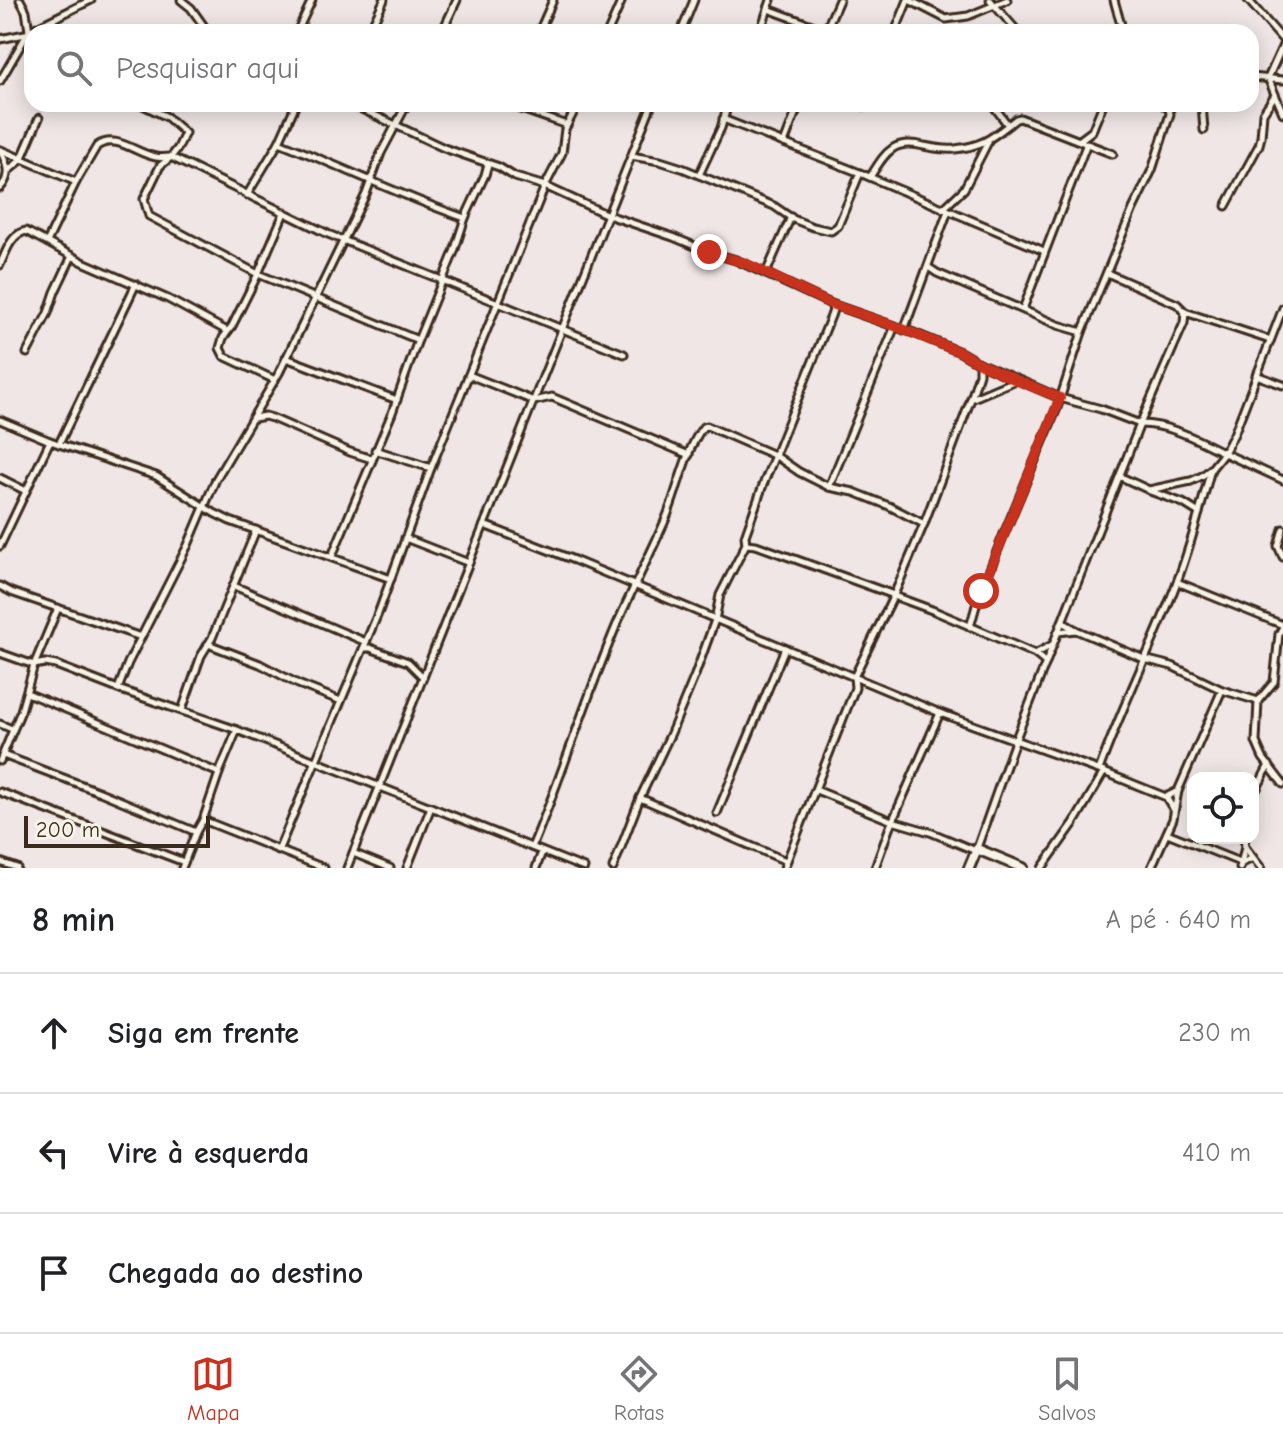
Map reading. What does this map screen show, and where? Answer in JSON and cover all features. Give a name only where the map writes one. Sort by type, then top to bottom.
[{"type":"street","points":[[20,0],[28,24]]},
{"type":"street","points":[[49,24],[89,0]]},
{"type":"street","points":[[181,0],[202,24]]},
{"type":"street","points":[[301,24],[312,0]]},
{"type":"street","points":[[373,24],[384,0]]},
{"type":"street","points":[[446,24],[457,0]]},
{"type":"street","points":[[542,24],[553,0]]},
{"type":"street","points":[[612,24],[622,0]]},
{"type":"street","points":[[684,24],[694,0]]},
{"type":"street","points":[[763,24],[771,0]]},
{"type":"street","points":[[828,24],[839,0]]},
{"type":"street","points":[[898,24],[908,0],[946,19],[968,16],[992,2],[1007,0]]},
{"type":"street","points":[[1115,0],[1121,24]]},
{"type":"street","points":[[1248,0],[1283,42],[1268,78],[1283,113]]},
{"type":"street","points":[[992,2],[1011,24]]},
{"type":"street","points":[[768,9],[807,24]]},
{"type":"street","points":[[0,39],[24,35]]},
{"type":"street","points":[[0,81],[24,42]]},
{"type":"street","points":[[1259,77],[1283,80]]},
{"type":"street","points":[[1226,206],[1259,145],[1263,113],[1275,95]]},
{"type":"street","points":[[157,112],[185,133],[178,148],[160,166],[144,199],[149,216],[258,274],[418,340]]},
{"type":"street","points":[[247,195],[279,142],[292,112]]},
{"type":"street","points":[[368,112],[444,148],[499,167],[515,177],[545,186],[608,215],[736,260],[831,304],[960,352],[1060,398],[1140,424],[1161,426],[1283,481]]},
{"type":"street","points":[[118,689],[188,545],[216,479],[275,380],[366,194],[381,153],[403,112]]},
{"type":"street","points":[[529,112],[567,125]]},
{"type":"street","points":[[278,851],[365,645],[431,468],[545,186],[562,153],[567,125],[574,112]]},
{"type":"street","points":[[347,868],[648,112]]},
{"type":"street","points":[[699,175],[725,112]]},
{"type":"street","points":[[784,143],[796,112]]},
{"type":"street","points":[[998,112],[1008,125]]},
{"type":"street","points":[[1080,140],[1092,131],[1100,112]]},
{"type":"street","points":[[970,627],[981,591],[1060,398],[1082,332],[1152,170],[1169,112]]},
{"type":"street","points":[[1203,112],[1204,130]]},
{"type":"street","points":[[8,171],[21,160],[39,118]]},
{"type":"street","points":[[723,119],[1044,251]]},
{"type":"street","points":[[904,330],[946,210],[964,189],[988,142],[1008,125],[1016,119],[1026,119],[1113,154]]},
{"type":"street","points":[[47,242],[97,146],[106,141],[118,142],[157,158],[171,157],[328,234],[624,354]]},
{"type":"street","points":[[279,142],[417,202],[465,218]]},
{"type":"street","points":[[870,177],[891,149],[901,144],[953,150],[988,142]]},
{"type":"street","points":[[1023,309],[1087,143]]},
{"type":"street","points":[[0,150],[76,182]]},
{"type":"street","points":[[0,150],[8,171],[6,181],[0,188]]},
{"type":"street","points":[[631,156],[669,163],[774,206],[813,227],[831,231],[835,230],[850,200],[860,173]]},
{"type":"street","points":[[332,556],[397,400],[488,164]]},
{"type":"street","points":[[275,380],[224,356],[221,344],[258,274],[284,213]]},
{"type":"street","points":[[766,273],[791,217]]},
{"type":"street","points":[[0,265],[14,238],[22,231],[168,299],[227,331]]},
{"type":"street","points":[[27,353],[72,256]]},
{"type":"street","points":[[928,267],[1058,325],[1082,332]]},
{"type":"street","points":[[1107,273],[1177,304],[1185,312],[1270,340]]},
{"type":"street","points":[[59,444],[136,284]]},
{"type":"street","points":[[613,868],[640,798],[689,690],[715,620],[720,595],[746,544],[745,536],[831,316],[831,304]]},
{"type":"street","points":[[1149,490],[1191,481],[1211,469],[1224,453],[1283,308]]},
{"type":"street","points":[[969,868],[1015,741],[1140,424],[1184,323],[1185,312]]},
{"type":"street","points":[[829,487],[895,326]]},
{"type":"street","points":[[286,358],[397,400]]},
{"type":"street","points":[[640,798],[785,865],[855,688],[854,677],[924,524],[971,399],[979,363]]},
{"type":"street","points":[[469,375],[534,401],[552,397],[689,455]]},
{"type":"street","points":[[1256,375],[1283,385]]},
{"type":"street","points":[[971,399],[1016,380]]},
{"type":"street","points":[[259,407],[265,416]]},
{"type":"street","points":[[253,418],[265,416],[372,459]]},
{"type":"street","points":[[0,420],[50,441],[156,476],[230,521],[391,579]]},
{"type":"street","points":[[532,847],[590,694],[634,586],[664,524],[675,488],[700,430],[707,426],[776,456],[829,487],[854,492],[924,524]]},
{"type":"street","points":[[0,546],[50,441]]},
{"type":"street","points":[[375,450],[431,468]]},
{"type":"street","points":[[1042,868],[1074,823],[1102,771],[1116,725],[1177,582],[1211,469]]},
{"type":"street","points":[[1121,477],[1199,513]]},
{"type":"street","points":[[0,478],[26,491]]},
{"type":"street","points":[[484,525],[940,713],[1166,797],[1174,810]]},
{"type":"street","points":[[748,529],[756,545]]},
{"type":"street","points":[[1283,529],[1278,546],[1283,557]]},
{"type":"street","points":[[182,710],[201,656],[217,628],[256,530]]},
{"type":"street","points":[[405,538],[469,563]]},
{"type":"street","points":[[746,544],[894,595],[1035,654],[1046,663]]},
{"type":"street","points":[[1177,582],[1283,626],[1279,634],[1274,682],[1258,701],[1256,742],[1258,750],[1283,784]]},
{"type":"street","points":[[0,586],[141,637]]},
{"type":"street","points":[[234,586],[408,662],[423,677]]},
{"type":"street","points":[[58,608],[29,678],[27,693],[2,758],[100,792],[196,832]]},
{"type":"street","points":[[1062,622],[1144,659],[1172,666],[1222,690],[1258,701]]},
{"type":"street","points":[[1058,632],[1076,630]]},
{"type":"street","points":[[208,644],[341,701]]},
{"type":"street","points":[[1035,654],[1053,645]]},
{"type":"street","points":[[717,813],[785,648]]},
{"type":"street","points":[[0,653],[34,665],[56,665],[237,730],[584,868]]},
{"type":"street","points":[[1274,682],[1283,686]]},
{"type":"street","points":[[1151,868],[1167,833],[1178,791],[1222,690]]},
{"type":"street","points":[[27,693],[219,773]]},
{"type":"street","points":[[875,868],[892,821],[940,713]]},
{"type":"street","points":[[0,724],[12,729]]},
{"type":"street","points":[[0,792],[183,865],[237,730]]},
{"type":"street","points":[[1259,784],[1269,765]]},
{"type":"street","points":[[816,790],[1023,868]]},
{"type":"street","points":[[1166,797],[1178,791]]},
{"type":"street","points":[[407,868],[431,807]]},
{"type":"street","points":[[203,820],[324,868]]},
{"type":"street","points":[[1167,833],[1241,865]]},
{"type":"street","points":[[1241,865],[1245,844]]},
{"type":"street","points":[[1245,847],[1261,868]]},
{"type":"street","points":[[536,868],[542,852]]},
{"type":"street","points":[[353,853],[390,868]]},
{"type":"street","points":[[1241,865],[1253,858]]},
{"type":"street","points":[[0,862],[17,868]]},
{"type":"route","points":[[709,252],[745,263],[831,304],[960,352],[1060,398],[981,591]]}]
